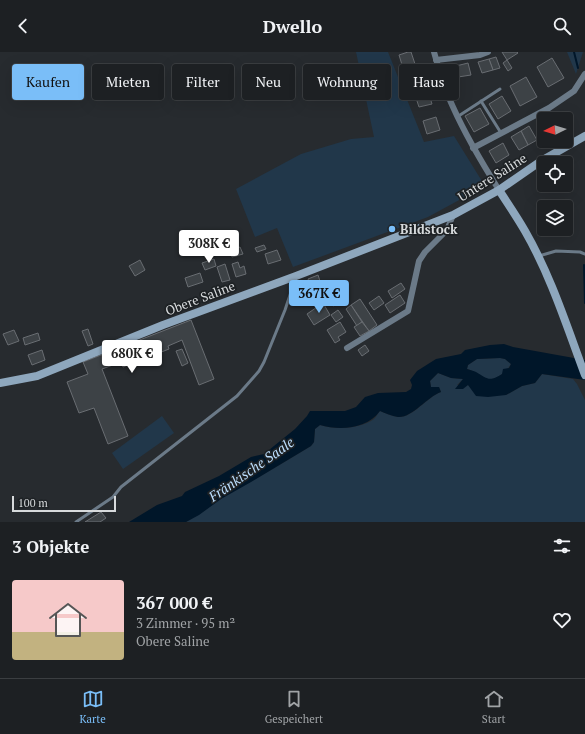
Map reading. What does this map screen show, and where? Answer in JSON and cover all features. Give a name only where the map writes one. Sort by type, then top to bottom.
[{"type":"main road","name":"Untere Saline","points":[[453,215],[499,190],[541,161],[585,136]]},
{"type":"main road","points":[[499,190],[525,232],[538,257],[585,375]]},
{"type":"main road","name":"Obere Saline","points":[[0,383],[37,376],[163,325],[296,276],[453,215]]},
{"type":"street","points":[[434,52],[457,117],[473,148],[499,190]]},
{"type":"street","points":[[436,60],[480,55],[488,52]]},
{"type":"street","points":[[473,148],[549,108],[574,91],[585,74]]},
{"type":"street","points":[[347,348],[408,311],[419,261],[425,252],[447,230],[453,215]]},
{"type":"lane","points":[[457,117],[500,88]]},
{"type":"lane","points":[[481,101],[501,133]]},
{"type":"lane","points":[[538,257],[556,250],[580,252],[585,254]]},
{"type":"lane","points":[[76,522],[113,498],[121,487],[237,396],[259,371],[264,362],[285,310],[296,276]]},
{"type":"shaded area","points":[[356,52],[388,52],[399,80],[399,100],[407,100],[424,142],[454,136],[485,186],[428,217],[293,267],[277,228],[255,237],[236,189],[301,154],[351,139],[374,137],[366,100],[391,100],[391,64],[359,64]]},
{"type":"shaded area","points":[[567,52],[583,52],[576,74]]},
{"type":"shaded area","points":[[477,359],[505,359],[511,364],[500,376],[496,378],[488,379],[467,369],[468,365]]},
{"type":"shaded area","points":[[438,373],[451,378],[463,379],[457,385],[467,385],[506,395],[522,386],[535,383],[542,374],[573,379],[585,400],[585,522],[186,522],[222,498],[311,446],[314,442],[315,429],[320,425],[333,428],[355,427],[374,419],[380,411],[398,417],[415,411],[430,398],[441,392],[439,387],[431,387],[430,381]]},
{"type":"shaded area","points":[[162,416],[174,433],[123,469],[112,453]]},
{"type":"water","name":"Fränkische Saale","points":[[504,344],[585,360],[585,380],[542,374],[535,383],[522,386],[506,395],[488,397],[476,396],[468,385],[463,389],[455,389],[463,379],[451,378],[438,373],[430,381],[431,387],[439,387],[441,392],[430,398],[409,414],[398,417],[380,411],[368,422],[353,427],[336,428],[320,425],[315,429],[314,442],[311,446],[221,499],[199,515],[186,522],[129,522],[157,505],[182,496],[185,492],[219,476],[251,457],[264,454],[295,429],[310,411],[345,411],[356,407],[365,397],[378,393],[406,392],[411,389],[412,385],[410,380],[417,371],[436,359],[461,354],[465,350]],"holes":[[[477,359],[505,359],[511,364],[509,368],[503,369],[502,374],[491,379],[467,369],[468,365]]]},
{"type":"building","points":[[411,52],[415,64],[402,64],[399,55]]},
{"type":"building","points":[[502,52],[517,52],[518,53],[507,60]]},
{"type":"building","points":[[496,57],[500,68],[493,70],[489,59]]},
{"type":"building","points":[[552,58],[564,78],[548,87],[537,67]]},
{"type":"building","points":[[489,59],[493,70],[482,73],[478,62]]},
{"type":"building","points":[[507,60],[512,68],[508,71],[503,63]]},
{"type":"building","points":[[468,63],[471,75],[459,77],[459,65]]},
{"type":"building","points":[[526,77],[537,97],[520,106],[510,86]]},
{"type":"building","points":[[502,96],[511,111],[498,119],[489,104]]},
{"type":"building","points":[[417,100],[431,100],[432,104],[419,107]]},
{"type":"building","points":[[480,108],[489,124],[474,132],[465,116]]},
{"type":"building","points":[[436,117],[440,130],[427,134],[423,121]]},
{"type":"building","points":[[529,126],[537,140],[528,145],[521,131]]},
{"type":"building","points":[[521,131],[528,145],[519,150],[511,137]]},
{"type":"building","points":[[503,143],[509,155],[496,163],[489,151]]},
{"type":"building","points":[[264,245],[266,249],[257,252],[255,248]]},
{"type":"building","points":[[240,247],[243,254],[232,257],[230,251]]},
{"type":"building","points":[[277,250],[281,260],[268,264],[265,254]]},
{"type":"building","points":[[214,259],[216,266],[205,270],[202,263]]},
{"type":"building","points":[[140,260],[145,270],[135,276],[129,266]]},
{"type":"building","points":[[238,262],[240,268],[244,266],[246,274],[236,277],[232,264]]},
{"type":"building","points":[[225,264],[230,280],[222,282],[217,267]]},
{"type":"building","points":[[200,273],[203,282],[188,287],[185,278]]},
{"type":"building","points":[[318,275],[321,284],[318,286],[321,295],[315,297],[308,279]]},
{"type":"building","points":[[401,283],[405,289],[392,298],[388,291]]},
{"type":"building","points":[[338,290],[344,300],[333,306],[327,296]]},
{"type":"building","points":[[400,295],[405,303],[390,313],[385,305]]},
{"type":"building","points":[[379,296],[384,303],[374,310],[369,303]]},
{"type":"building","points":[[360,299],[377,325],[369,331],[351,305]]},
{"type":"building","points":[[323,303],[330,315],[314,325],[307,314]]},
{"type":"building","points":[[351,305],[362,322],[357,326],[346,309]]},
{"type":"building","points":[[338,310],[343,317],[336,322],[331,315]]},
{"type":"building","points":[[191,320],[214,379],[199,385],[182,340],[168,346],[169,349],[123,367],[121,362],[102,369],[128,436],[108,444],[94,408],[79,413],[67,382],[88,374],[83,362]]},
{"type":"building","points":[[340,322],[346,332],[338,337],[340,340],[335,343],[327,330]]},
{"type":"building","points":[[362,322],[369,331],[360,336],[354,327]]},
{"type":"building","points":[[88,329],[93,344],[88,346],[82,331]]},
{"type":"building","points":[[14,330],[19,341],[8,345],[3,334]]},
{"type":"building","points":[[38,333],[40,340],[25,345],[23,338]]},
{"type":"building","points":[[365,345],[369,351],[362,356],[358,350]]},
{"type":"building","points":[[182,349],[188,363],[182,366],[176,351]]},
{"type":"building","points":[[42,350],[45,360],[32,365],[28,355]]},
{"type":"building","points":[[101,512],[106,518],[100,522],[85,522]]},
{"type":"waterway","points":[[574,52],[578,68]]},
{"type":"waterway","points":[[584,265],[585,303]]},
{"type":"place","name":"Bildstock","points":[[392,229]]}]
